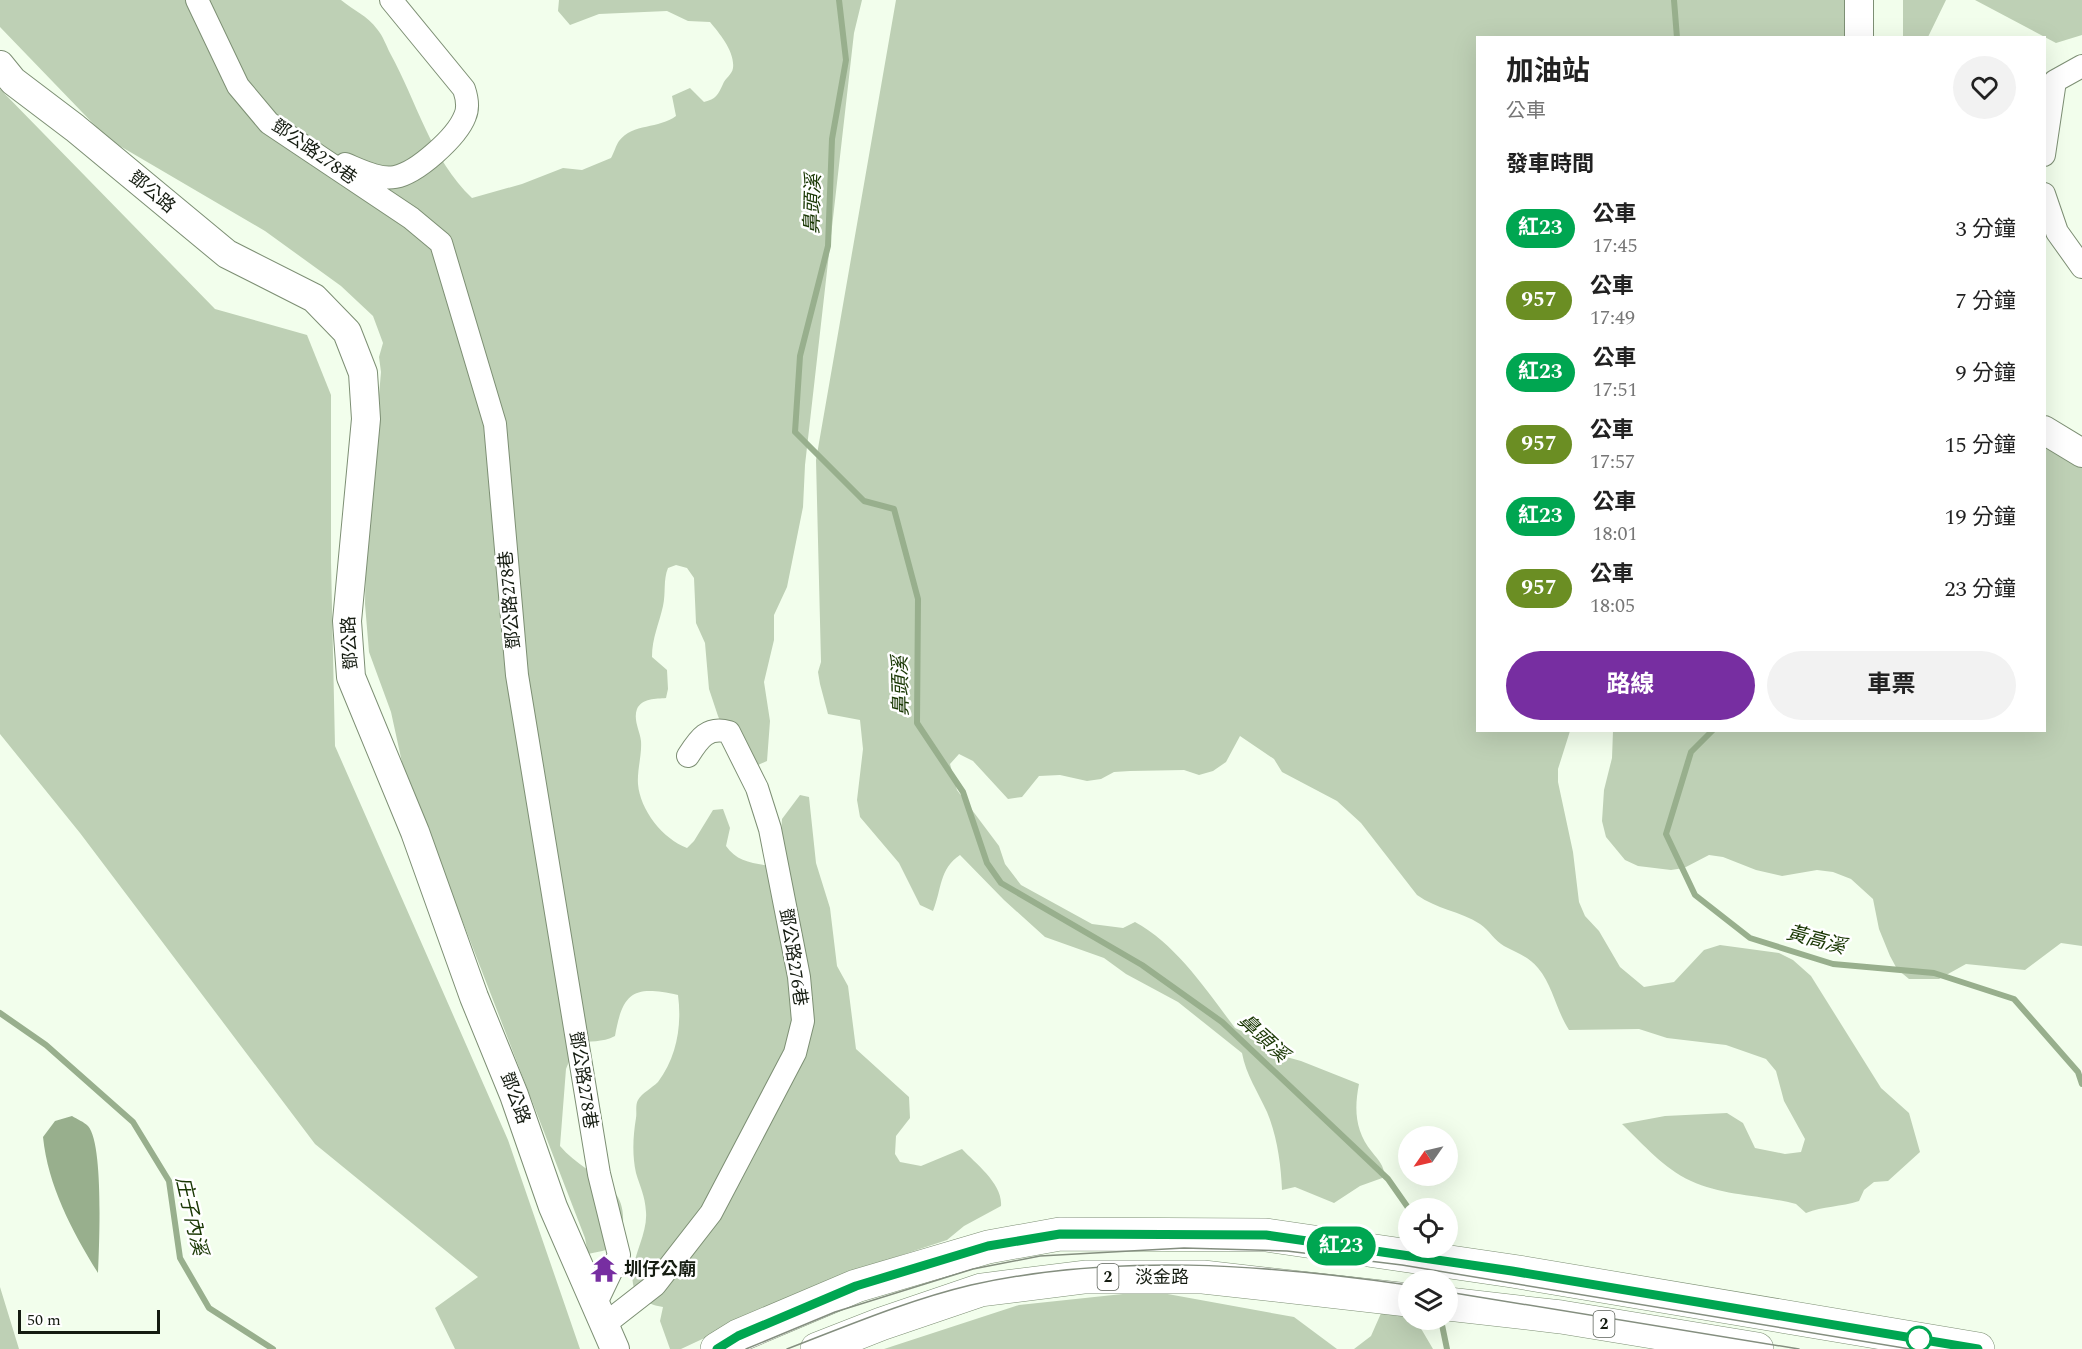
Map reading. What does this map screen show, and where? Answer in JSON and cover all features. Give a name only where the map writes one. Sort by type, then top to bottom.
[{"type":"main road","name":"2","points":[[717,1349],[738,1336],[856,1286],[988,1246],[1060,1234],[1266,1235],[1429,1259],[1977,1349]]},
{"type":"main road","name":"淡金路","points":[[817,1349],[881,1324],[981,1290],[1085,1276],[1203,1277],[1398,1299]]},
{"type":"main road","name":"2","points":[[1458,1306],[1561,1317],[1756,1349]]},
{"type":"street","name":"鄧公路278巷","points":[[197,0],[238,86],[269,123],[411,218],[441,243],[495,424],[517,675],[599,1173],[619,1255],[605,1326]]},
{"type":"street","points":[[309,150],[369,174],[395,177],[413,170],[442,147],[465,117],[468,102],[464,89],[392,0]]},
{"type":"street","points":[[1859,0],[1859,36]]},
{"type":"street","name":"鄧公路","points":[[0,65],[13,81],[75,128],[227,254],[314,298],[346,332],[363,373],[366,419],[346,621],[351,677],[415,832],[474,997],[514,1095],[553,1207],[605,1326]]},
{"type":"street","points":[[2046,142],[2055,81],[2082,66]]},
{"type":"street","points":[[2046,200],[2057,232],[2082,267]]},
{"type":"street","points":[[2046,431],[2082,453]]},
{"type":"street","name":"鄧公路276巷","points":[[605,1326],[655,1285],[711,1213],[795,1053],[803,1021],[800,977],[770,829],[757,788],[729,732],[718,729],[701,735],[688,756]]},
{"type":"shaded area","points":[[0,0],[341,0],[369,20],[383,38],[435,148],[458,183],[472,198],[522,184],[563,168],[582,170],[611,158],[618,143],[631,131],[662,123],[676,116],[672,96],[690,88],[704,102],[714,98],[733,68],[729,50],[710,22],[688,21],[667,11],[599,14],[570,25],[558,11],[559,0],[862,0],[854,33],[805,465],[803,507],[787,587],[774,615],[774,640],[764,682],[770,721],[767,761],[758,765],[723,727],[709,689],[705,643],[696,623],[694,578],[687,568],[676,565],[668,568],[666,573],[663,606],[652,650],[652,657],[667,670],[666,698],[642,703],[636,713],[641,741],[638,784],[643,804],[654,822],[661,831],[678,844],[687,848],[694,841],[713,810],[723,809],[730,828],[726,846],[731,852],[743,860],[779,867],[782,819],[800,795],[809,797],[816,863],[830,908],[837,966],[848,986],[856,1049],[909,1097],[910,1118],[896,1136],[895,1154],[900,1162],[921,1166],[962,1149],[993,1182],[998,1190],[1001,1206],[964,1226],[947,1240],[835,1277],[681,1349],[670,1349],[660,1321],[663,1307],[653,1305],[640,1297],[633,1284],[632,1275],[646,1221],[646,1212],[636,1173],[633,1146],[637,1102],[658,1082],[670,1062],[677,1040],[679,1006],[678,995],[651,991],[641,992],[627,1000],[618,1021],[615,1036],[605,1040],[576,1044],[566,1069],[560,1146],[614,1192],[621,1204],[623,1218],[621,1233],[615,1245],[606,1250],[588,1254],[585,1238],[403,767],[391,712],[369,652],[365,604],[366,545],[381,372],[379,357],[383,343],[373,316],[341,286],[265,231],[108,139],[0,27]]},
{"type":"shaded area","points":[[896,0],[1858,0],[1859,36],[1476,36],[1476,732],[1570,732],[1558,769],[1558,782],[1573,852],[1579,902],[1585,916],[1599,931],[1620,967],[1644,987],[1674,982],[1704,950],[1720,945],[1779,953],[1793,960],[1811,976],[1881,1088],[1909,1113],[1920,1152],[1888,1181],[1874,1182],[1864,1190],[1859,1201],[1806,1213],[1796,1204],[1716,1190],[1681,1176],[1654,1156],[1622,1124],[1665,1116],[1727,1113],[1743,1123],[1755,1148],[1785,1154],[1801,1152],[1805,1139],[1784,1101],[1776,1071],[1766,1059],[1726,1045],[1667,1038],[1639,1029],[1569,1030],[1547,982],[1530,960],[1501,944],[1480,924],[1432,904],[1417,895],[1361,823],[1337,801],[1282,772],[1274,759],[1240,736],[1226,762],[1213,771],[1199,775],[1184,770],[1130,771],[1114,772],[1101,779],[1087,781],[1060,775],[1039,776],[1022,797],[1008,799],[973,761],[959,754],[950,764],[957,790],[999,846],[1005,864],[1021,885],[1092,924],[1123,928],[1135,922],[1150,931],[1177,955],[1235,1028],[1248,1034],[1272,1053],[1301,1061],[1359,1084],[1356,1111],[1359,1128],[1366,1144],[1381,1163],[1385,1177],[1360,1186],[1334,1203],[1295,1187],[1282,1190],[1276,1140],[1267,1112],[1249,1076],[1242,1053],[1178,1002],[1126,974],[1104,958],[1045,937],[1004,900],[960,855],[945,873],[933,911],[920,905],[899,863],[860,817],[857,800],[863,749],[860,720],[828,714],[818,672],[821,662],[816,460]]},
{"type":"shaded area","points":[[1903,0],[1946,0],[1928,36],[1903,36]]},
{"type":"shaded area","points":[[1975,0],[2082,0],[2082,35],[2056,43]]},
{"type":"shaded area","points":[[0,89],[215,309],[307,335],[331,395],[331,562],[335,746],[508,1140],[580,1349],[455,1349],[435,1308],[478,1277],[315,1144],[80,833],[0,734]]},
{"type":"shaded area","points":[[2046,435],[2082,460],[2082,946],[2061,943],[2025,970],[1966,964],[1939,979],[1909,979],[1897,969],[1890,956],[1879,929],[1873,899],[1851,879],[1833,872],[1817,870],[1782,876],[1756,870],[1723,857],[1709,855],[1684,868],[1671,870],[1638,866],[1625,860],[1606,837],[1602,821],[1604,790],[1612,758],[1613,732],[2046,732]]},
{"type":"shaded area","points":[[72,1116],[88,1126],[93,1136],[96,1153],[99,1196],[98,1273],[63,1208],[50,1173],[43,1137],[55,1121]]},
{"type":"shaded area","points":[[0,1287],[19,1349],[0,1349]]},
{"type":"shaded area","points":[[1151,1291],[1294,1317],[1337,1349],[884,1349],[1019,1305]]},
{"type":"shaded area","points":[[1382,1311],[1398,1314],[1398,1330],[1422,1330],[1433,1349],[1354,1349],[1371,1336]]},
{"type":"waterway","name":"鼻頭溪","points":[[839,0],[846,60],[832,139],[828,246],[800,356],[795,432],[864,501],[894,509],[918,599],[917,723],[963,792],[987,863],[1001,883],[1142,965],[1222,1022],[1388,1179],[1401,1198]]},
{"type":"waterway","name":"黃高溪","points":[[1674,0],[1677,36]]},
{"type":"waterway","name":"黃高溪","points":[[1711,732],[1691,752],[1666,834],[1695,895],[1750,938],[1833,964],[1934,973],[2014,999],[2078,1072],[2082,1084]]},
{"type":"waterway","name":"庄子內溪","points":[[0,1013],[46,1045],[133,1122],[169,1181],[180,1258],[209,1308],[273,1349]]},
{"type":"waterway","name":"鼻頭溪","points":[[1443,1330],[1447,1349]]},
{"type":"tram line","points":[[746,1349],[835,1312],[973,1269],[1040,1256],[1184,1248],[1287,1251],[1402,1265],[1910,1349]]},
{"type":"tram line","points":[[787,1349],[878,1314],[947,1291],[1025,1275],[1080,1269],[1134,1265],[1244,1267],[1398,1284]]},
{"type":"tram line","points":[[1458,1294],[1799,1349]]},
{"type":"bus line","name":"紅23","points":[[717,1349],[738,1336],[856,1286],[988,1246],[1060,1234],[1266,1235],[1512,1271],[1978,1349]]},
{"type":"place","name":"圳仔公廟","points":[[604,1269]]}]
